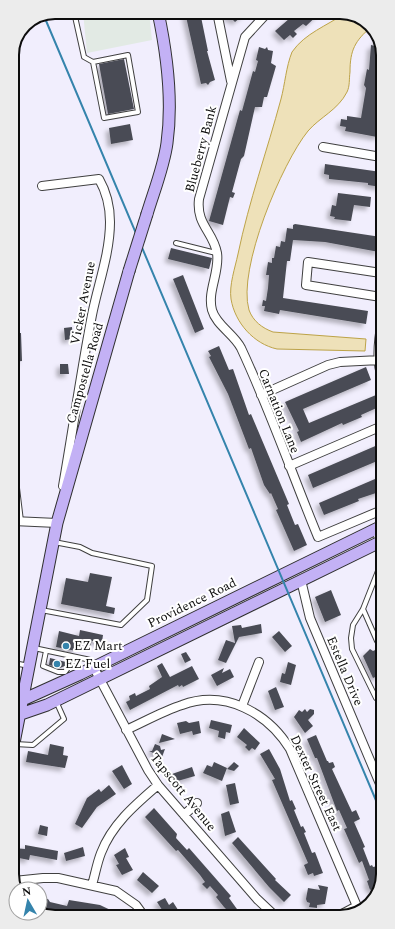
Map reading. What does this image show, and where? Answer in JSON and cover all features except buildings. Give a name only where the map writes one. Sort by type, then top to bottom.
[{"type":"main road","name":"Campostella Road","points":[[19,699],[29,666],[57,523],[167,144],[169,108],[165,53],[159,19]]},
{"type":"main road","name":"Providence Road","points":[[19,702],[94,668],[376,529]]},
{"type":"main road","name":"Providence Road","points":[[19,715],[56,701],[301,580],[376,547]]},
{"type":"street","points":[[218,19],[231,82]]},
{"type":"street","name":"Blueberry Bank","points":[[211,299],[218,261],[217,253],[198,210],[231,82],[245,37],[262,19]]},
{"type":"street","points":[[323,148],[376,156]]},
{"type":"street","name":"Vicker Avenue","points":[[42,186],[99,178],[108,197],[110,224],[92,315],[57,523]]},
{"type":"street","points":[[376,272],[308,262],[306,285],[376,296]]},
{"type":"street","name":"Carnation Lane","points":[[211,299],[212,310],[216,319],[240,346],[318,537],[376,513]]},
{"type":"street","points":[[261,395],[340,362],[376,361]]},
{"type":"street","points":[[288,466],[376,429]]},
{"type":"street","points":[[19,521],[57,523]]},
{"type":"street","name":"Estella Drive","points":[[301,580],[312,624],[376,775]]},
{"type":"street","points":[[242,706],[259,662]]},
{"type":"street","name":"Tapscott Avenue","points":[[94,668],[140,757],[158,785],[257,899],[269,910]]},
{"type":"street","name":"Dexter Street East","points":[[126,730],[194,701],[223,701],[242,706],[257,714],[269,723],[282,736],[290,749],[357,906]]},
{"type":"street","points":[[92,886],[100,853],[107,838],[132,807],[158,785]]},
{"type":"street","points":[[184,815],[197,803]]},
{"type":"street","points":[[19,880],[58,878],[116,891],[136,905],[140,910]]},
{"type":"lane","points":[[76,19],[84,57],[92,62],[128,55],[138,112],[104,118],[92,62]]},
{"type":"lane","points":[[176,243],[217,253]]},
{"type":"lane","points":[[40,609],[121,625],[147,600],[152,566],[92,553],[80,546],[53,542]]},
{"type":"lane","points":[[376,576],[363,609],[353,625],[351,644],[376,698]]},
{"type":"lane","points":[[245,593],[250,605]]},
{"type":"lane","points":[[363,609],[376,640]]},
{"type":"lane","points":[[32,648],[90,660],[94,668]]},
{"type":"lane","points":[[46,651],[43,666],[58,672],[65,672],[76,657]]},
{"type":"lane","points":[[19,664],[29,666]]},
{"type":"lane","points":[[19,744],[33,745],[64,719],[56,701]]},
{"type":"shaded area","points":[[84,19],[150,19],[152,40],[87,53]]},
{"type":"shaded area","points":[[336,19],[350,20],[362,26],[367,31],[354,46],[352,52],[347,92],[334,109],[308,131],[286,167],[275,191],[264,217],[250,269],[247,292],[249,310],[258,324],[273,332],[366,339],[365,351],[277,349],[269,346],[253,337],[241,324],[233,308],[231,299],[233,276],[247,215],[281,99],[288,64],[292,52],[297,45]]},
{"type":"railway","points":[[46,20],[376,800]]},
{"type":"place","name":"EZ Mart","points":[[66,646]]},
{"type":"place","name":"EZ Fuel","points":[[57,664]]}]
